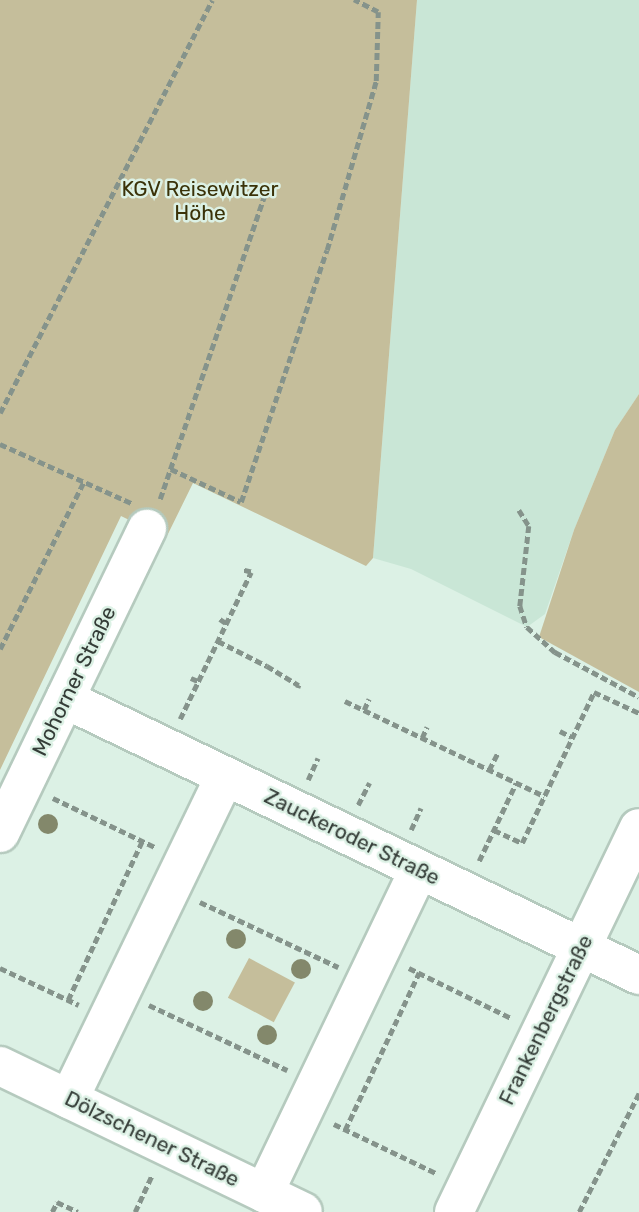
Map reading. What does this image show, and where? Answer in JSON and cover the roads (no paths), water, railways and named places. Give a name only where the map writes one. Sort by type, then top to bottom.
[{"type":"street","name":"Mohorner Straße","points":[[0,833],[151,521]]},
{"type":"street","name":"Zauckeroder Straße","points":[[65,699],[639,975]]},
{"type":"street","points":[[69,1099],[225,777]]},
{"type":"street","name":"Frankenbergstraße","points":[[460,1200],[639,828]]},
{"type":"street","points":[[264,1193],[419,870]]},
{"type":"street","name":"Dölzschener Straße","points":[[0,1066],[303,1212]]},
{"type":"park label","name":"KGV Reisewitzer Höhe","points":[[200,201]]}]
